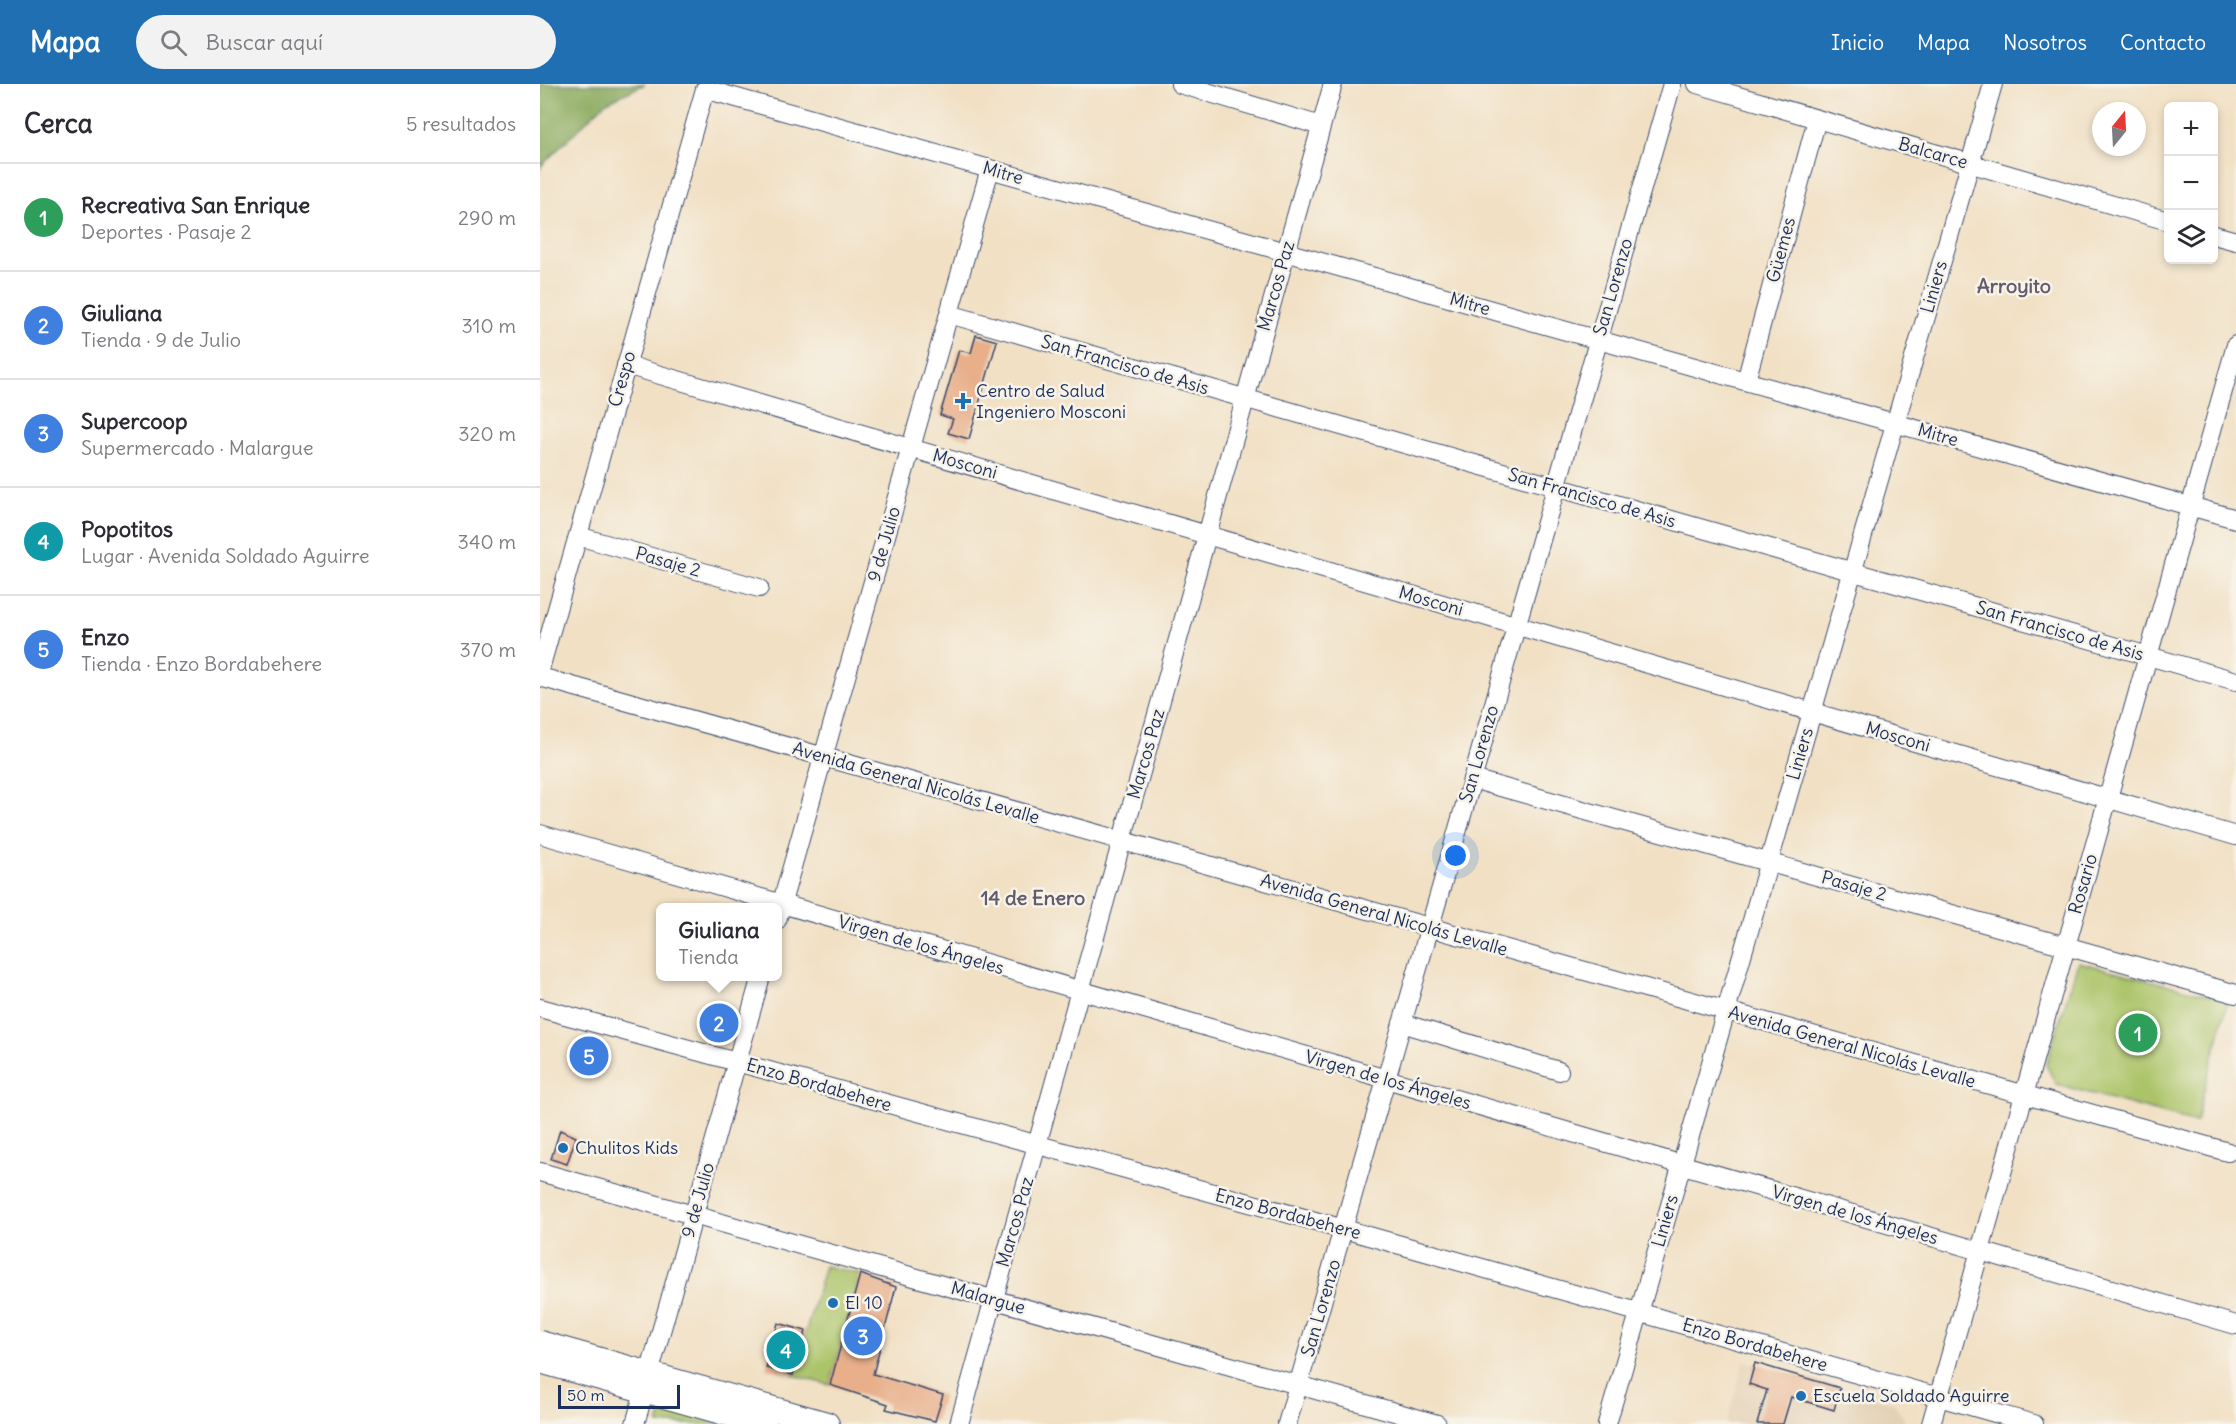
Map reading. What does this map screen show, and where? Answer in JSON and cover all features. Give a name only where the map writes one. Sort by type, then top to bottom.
[{"type":"main road","points":[[540,1343],[764,1424]]},
{"type":"main road","points":[[540,1361],[647,1382],[827,1424]]},
{"type":"street","points":[[1179,84],[1321,126]]},
{"type":"street","name":"Marcos Paz","points":[[959,1424],[1333,84]]},
{"type":"street","name":"San Lorenzo","points":[[1287,1424],[1672,84]]},
{"type":"street","name":"Balcarce","points":[[1697,84],[2164,220]]},
{"type":"street","name":"Liniers","points":[[1607,1424],[1993,84]]},
{"type":"street","name":"Mitre","points":[[705,89],[2236,519]]},
{"type":"street","name":"Crespo","points":[[540,669],[705,89]]},
{"type":"street","name":"Güemes","points":[[1746,381],[1817,119]]},
{"type":"street","name":"9 de Julio","points":[[782,905],[990,169]]},
{"type":"street","points":[[2218,235],[2236,241]]},
{"type":"street","name":"San Francisco de Asis","points":[[949,314],[2236,681]]},
{"type":"street","name":"Rosario","points":[[1931,1424],[2236,345]]},
{"type":"street","name":"Mosconi","points":[[627,365],[2236,836]]},
{"type":"street","name":"Pasaje 2","points":[[578,536],[759,588]]},
{"type":"street","name":"Avenida General Nicolás Levalle","points":[[540,677],[2233,1156]]},
{"type":"street","name":"Pasaje 2","points":[[1472,779],[2236,994]]},
{"type":"street","name":"Virgen de los Ángeles","points":[[540,834],[752,903]]},
{"type":"street","name":"Virgen de los Ángeles","points":[[782,913],[1080,991],[2236,1325]]},
{"type":"street","name":"9 de Julio","points":[[635,1424],[760,981]]},
{"type":"street","name":"Enzo Bordabehere","points":[[540,1008],[1344,1229],[2034,1424]]},
{"type":"street","points":[[1402,1023],[1559,1071]]},
{"type":"street","name":"Malargue","points":[[540,1172],[1437,1424]]},
{"type":"shaded area","name":"Escuela Soldado Aguirre","points":[[1744,1361],[1894,1403],[1904,1419],[1902,1424],[1726,1424]]},
{"type":"green space","points":[[540,84],[645,84],[605,103],[541,166],[540,170]]},
{"type":"green space","points":[[2078,962],[2228,1000],[2196,1122],[2056,1084],[2046,1065]]},
{"type":"green space","name":"El 10","points":[[825,1266],[860,1274],[830,1385],[793,1375]]},
{"type":"green space","points":[[664,1405],[732,1424],[658,1424]]},
{"type":"building","points":[[976,335],[997,341],[969,439],[948,433],[953,419],[940,415],[959,350],[971,353]]},
{"type":"building","points":[[713,1012],[730,1016],[726,1030],[720,1038],[708,1034]]},
{"type":"building","points":[[582,1042],[601,1047],[595,1072],[576,1064]]},
{"type":"building","name":"Chulitos Kids","points":[[560,1130],[576,1137],[567,1164],[551,1159]]},
{"type":"building","points":[[860,1274],[896,1287],[873,1374],[943,1395],[935,1421],[886,1409],[888,1404],[830,1385]]},
{"type":"building","points":[[778,1323],[806,1331],[793,1375],[766,1368]]},
{"type":"building","points":[[1755,1363],[1840,1388],[1834,1410],[1791,1397],[1783,1424],[1757,1424],[1767,1390],[1749,1384]]},
{"type":"place","name":"Centro de Salud Ingeniero Mosconi","points":[[963,401]]},
{"type":"place","name":"Giuliana","points":[[719,1023]]},
{"type":"place","name":"Recreativa San Enrique","points":[[2138,1033]]},
{"type":"place","name":"Enzo","points":[[589,1056]]},
{"type":"place","name":"Chulitos Kids","points":[[563,1148]]},
{"type":"place","name":"El 10","points":[[833,1303]]},
{"type":"place","name":"Supercoop","points":[[863,1336]]},
{"type":"place","name":"Popotitos","points":[[786,1350]]},
{"type":"place","name":"Escuela Soldado Aguirre","points":[[1801,1396]]},
{"type":"district","name":"Arroyito","points":[[2014,286]]},
{"type":"district","name":"14 de Enero","points":[[1033,898]]}]
